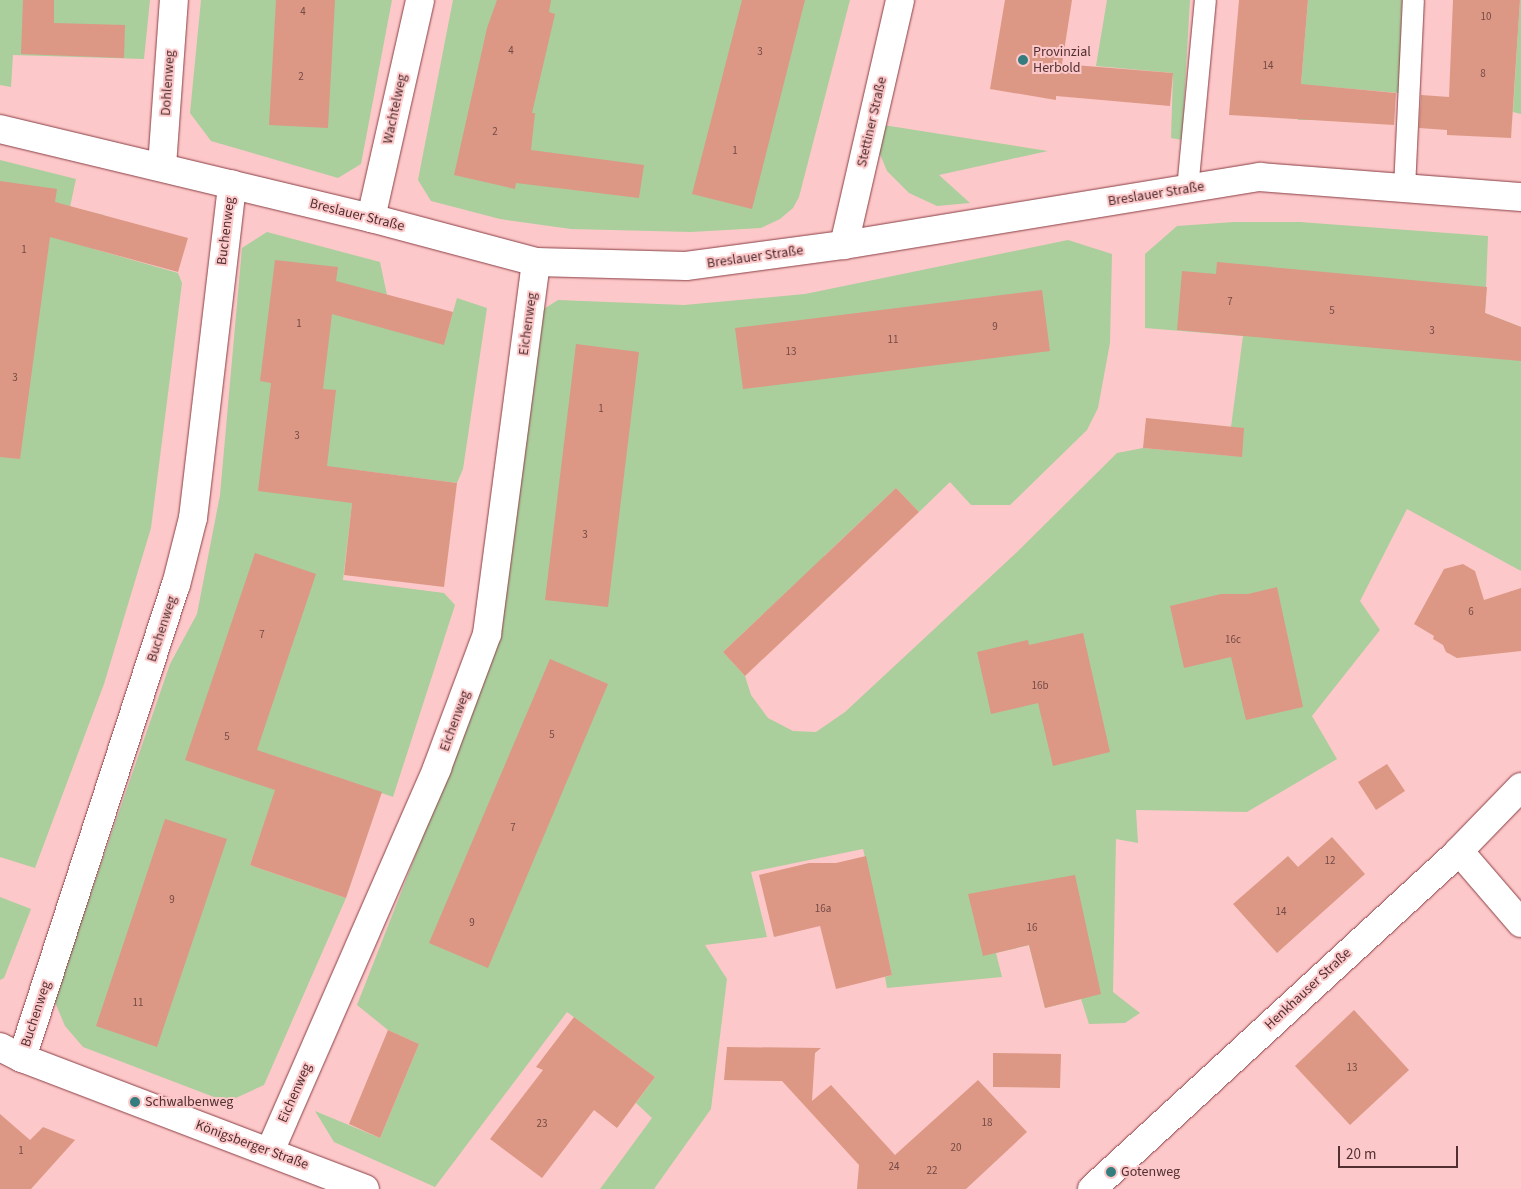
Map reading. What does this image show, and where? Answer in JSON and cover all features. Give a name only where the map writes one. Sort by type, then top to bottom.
[{"type":"street","name":"Dohlenweg","points":[[162,166],[174,0]]},
{"type":"street","name":"Wachtelweg","points":[[371,218],[420,0]]},
{"type":"street","name":"Stettiner Straße","points":[[844,245],[900,0]]},
{"type":"street","name":"Breslauer Straße","points":[[0,128],[371,218],[536,262],[686,266],[844,245],[1260,177],[1521,197]]},
{"type":"street","name":"Buchenweg","points":[[11,1053],[176,585],[193,518],[232,184]]},
{"type":"street","name":"Eichenweg","points":[[270,1151],[437,768],[487,634],[536,262]]},
{"type":"street","name":"Henkhauser Straße","points":[[1092,1189],[1459,851],[1521,787]]},
{"type":"street","points":[[1459,851],[1521,923]]},
{"type":"street","name":"Königsberger Straße","points":[[11,1053],[365,1189]]},
{"type":"lane","points":[[1187,189],[1205,0]]},
{"type":"lane","points":[[1404,188],[1413,0]]},
{"type":"green space","points":[[0,0],[150,0],[144,59],[13,55],[11,87],[0,85]]},
{"type":"green space","points":[[201,0],[392,0],[361,164],[338,178],[211,141],[190,113]]},
{"type":"green space","points":[[453,0],[850,0],[799,197],[793,208],[780,219],[761,228],[691,232],[571,229],[500,219],[431,201],[418,180]]},
{"type":"green space","points":[[1107,0],[1190,0],[1182,140],[1171,138],[1173,73],[1096,66]]},
{"type":"green space","points":[[1308,0],[1402,0],[1399,93],[1331,87],[1328,120],[1298,120]]},
{"type":"green space","points":[[1521,0],[1521,114],[1513,112]]},
{"type":"green space","points":[[877,124],[1048,151],[939,175],[970,203],[937,206],[909,193],[887,171],[877,147]]},
{"type":"green space","points":[[0,160],[76,179],[70,207],[104,215],[94,249],[178,273],[182,283],[151,528],[104,684],[35,868],[0,857]]},
{"type":"green space","points":[[1234,222],[1300,222],[1488,236],[1485,313],[1521,327],[1521,571],[1407,509],[1360,601],[1380,630],[1312,716],[1337,759],[1247,812],[1136,810],[1138,843],[1116,839],[1113,992],[1140,1013],[1125,1023],[1089,1024],[1081,999],[1045,1008],[1029,945],[996,953],[1002,977],[887,988],[885,977],[892,975],[863,849],[751,872],[767,937],[705,945],[727,979],[711,1109],[654,1189],[600,1189],[652,1118],[636,1103],[655,1077],[567,1012],[435,1187],[334,1142],[315,1111],[380,1138],[419,1044],[388,1030],[357,1005],[496,650],[539,312],[558,300],[684,305],[805,294],[1068,240],[1112,254],[1110,343],[1098,408],[1087,430],[1010,505],[971,505],[950,482],[919,512],[896,488],[824,556],[846,580],[796,583],[723,652],[745,676],[751,695],[768,718],[793,731],[816,732],[845,712],[1016,553],[1117,453],[1143,448],[1234,456],[1236,427],[1231,427],[1243,336],[1145,328],[1145,254],[1177,226]]},
{"type":"green space","points":[[267,232],[380,262],[387,295],[444,344],[457,298],[487,308],[463,469],[457,483],[356,470],[343,580],[444,593],[455,605],[393,797],[286,760],[250,865],[346,898],[264,1085],[227,1102],[83,1047],[65,1026],[54,1000],[170,664],[197,614],[220,495],[242,248]]},
{"type":"green space","points":[[0,897],[31,909],[4,978],[0,980]]},
{"type":"building","points":[[23,0],[54,0],[54,23],[125,25],[124,58],[21,54]]},
{"type":"building","points":[[276,0],[335,0],[328,128],[269,125]]},
{"type":"building","points":[[497,0],[551,0],[549,12],[555,14],[532,113],[535,113],[531,150],[644,165],[639,198],[516,183],[515,189],[454,175],[487,28]]},
{"type":"building","points":[[742,0],[805,0],[752,209],[692,194]]},
{"type":"building","points":[[1005,0],[1072,0],[1062,64],[1173,73],[1170,106],[1056,96],[1056,100],[990,89]]},
{"type":"building","points":[[1239,0],[1308,0],[1301,84],[1396,93],[1394,125],[1229,115]]},
{"type":"building","points":[[1453,0],[1520,0],[1511,138],[1447,135],[1447,130],[1419,128],[1421,95],[1449,97]]},
{"type":"building","points":[[0,181],[57,189],[55,202],[188,238],[178,272],[50,237],[20,459],[0,457]]},
{"type":"building","points":[[275,260],[338,267],[336,281],[453,312],[444,345],[332,314],[323,389],[336,390],[327,466],[457,483],[444,587],[344,575],[352,503],[258,491],[271,383],[260,381]]},
{"type":"building","points":[[1217,262],[1487,287],[1485,313],[1521,327],[1521,361],[1177,330],[1182,271],[1216,274]]},
{"type":"building","points":[[1042,290],[1050,351],[743,389],[735,328]]},
{"type":"building","points":[[576,344],[639,352],[608,607],[545,600]]},
{"type":"building","points":[[1146,418],[1244,428],[1242,457],[1143,448]]},
{"type":"building","points":[[896,488],[919,512],[745,676],[723,652]]},
{"type":"building","points":[[255,553],[316,574],[257,750],[382,792],[346,898],[250,865],[275,790],[185,760]]},
{"type":"building","points":[[1463,564],[1475,571],[1484,600],[1521,588],[1521,651],[1457,658],[1446,652],[1443,645],[1433,639],[1434,636],[1414,624],[1444,569]]},
{"type":"building","points":[[1277,587],[1303,707],[1246,720],[1231,657],[1184,668],[1170,606],[1221,594],[1248,594]]},
{"type":"building","points":[[1083,633],[1110,752],[1053,766],[1038,703],[991,714],[977,652],[1028,640],[1029,645]]},
{"type":"building","points":[[550,659],[608,684],[488,968],[429,943]]},
{"type":"building","points":[[1387,764],[1405,791],[1376,810],[1358,782]]},
{"type":"building","points":[[165,819],[227,839],[157,1047],[96,1026]]},
{"type":"building","points":[[1332,837],[1365,874],[1277,953],[1233,904],[1288,856],[1298,867]]},
{"type":"building","points":[[866,856],[892,975],[836,989],[820,926],[774,937],[759,875],[809,863],[836,863]]},
{"type":"building","points":[[1075,875],[1101,994],[1045,1008],[1029,945],[983,956],[968,894]]},
{"type":"building","points":[[1354,1010],[1409,1070],[1350,1125],[1295,1066]]},
{"type":"building","points":[[574,1017],[655,1077],[617,1128],[594,1110],[542,1178],[490,1139],[543,1070],[536,1067]]},
{"type":"building","points":[[388,1030],[419,1044],[380,1138],[349,1124]]},
{"type":"building","points":[[727,1047],[821,1048],[815,1053],[812,1101],[831,1085],[895,1155],[978,1080],[1027,1132],[966,1189],[857,1189],[859,1165],[782,1081],[724,1080]]},
{"type":"building","points":[[993,1053],[1061,1054],[1060,1088],[993,1087]]},
{"type":"building","points":[[0,1114],[30,1140],[43,1127],[75,1140],[31,1189],[0,1189]]},
{"type":"place","name":"Provinzial Herbold","points":[[1023,60]]},
{"type":"place","name":"Schwalbenweg","points":[[135,1102]]},
{"type":"place","name":"Gotenweg","points":[[1111,1172]]}]
